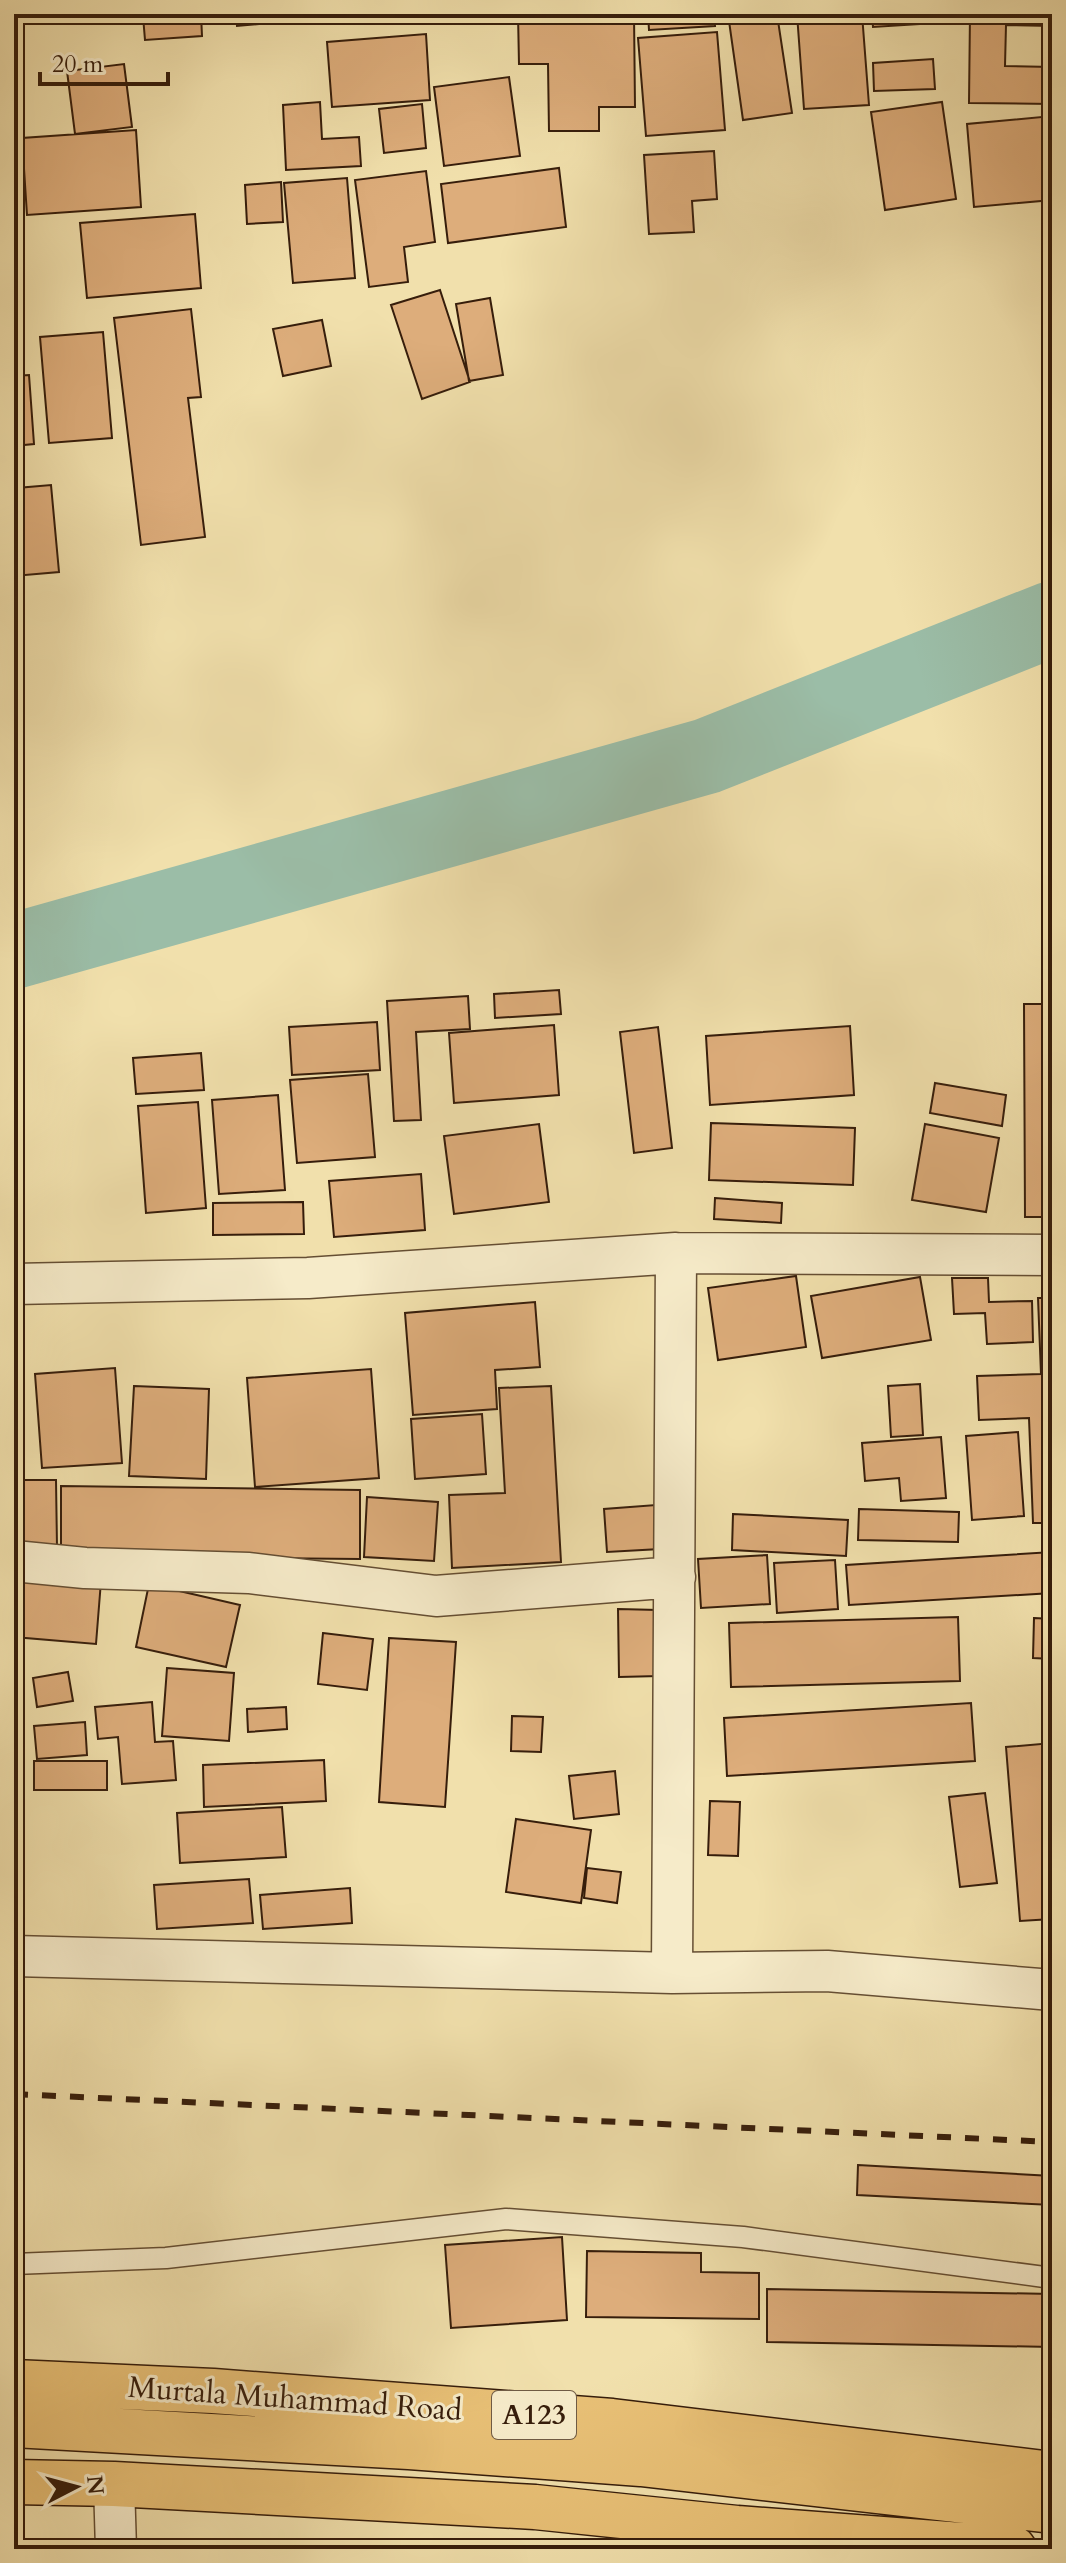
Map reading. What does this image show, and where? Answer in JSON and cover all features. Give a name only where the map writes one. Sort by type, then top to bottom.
[{"type":"highway","name":"Murtala Muhammad Road","points":[[14,2382],[213,2391],[612,2421],[1052,2474]]},
{"type":"highway","name":"Murtala Muhammad Road","points":[[14,2425],[409,2447],[641,2464],[1052,2511]]},
{"type":"highway","name":"A123","points":[[14,2450],[637,2489],[1052,2535]]},
{"type":"highway","points":[[14,2482],[114,2484],[535,2507],[737,2539],[1014,2549]]},
{"type":"street","points":[[14,1284],[308,1278],[676,1253],[1052,1255]]},
{"type":"street","points":[[672,1973],[676,1253]]},
{"type":"street","points":[[14,1561],[85,1568],[249,1573],[436,1596],[675,1577]]},
{"type":"street","points":[[14,1956],[672,1973],[827,1971],[1052,1990]]},
{"type":"street","points":[[114,2484],[116,2549]]},
{"type":"lane","points":[[14,2264],[166,2258],[506,2219],[743,2237],[1052,2278]]},
{"type":"building","points":[[201,14],[202,36],[145,40],[143,16]]},
{"type":"building","points":[[236,14],[321,14],[321,18],[237,26]]},
{"type":"building","points":[[342,14],[418,14],[418,16],[342,22]]},
{"type":"building","points":[[518,14],[634,14],[635,107],[599,107],[599,131],[549,131],[548,64],[519,64]]},
{"type":"building","points":[[648,14],[714,14],[715,26],[649,30]]},
{"type":"building","points":[[728,14],[777,14],[792,113],[743,120]]},
{"type":"building","points":[[797,14],[862,14],[869,105],[804,109]]},
{"type":"building","points":[[872,14],[966,14],[967,21],[873,27]]},
{"type":"building","points":[[970,14],[1052,14],[1052,26],[1006,25],[1005,66],[1052,67],[1052,104],[969,103]]},
{"type":"building","points":[[717,32],[725,130],[646,136],[638,38]]},
{"type":"building","points":[[426,34],[430,100],[332,107],[327,42]]},
{"type":"building","points":[[933,59],[935,89],[874,91],[873,63]]},
{"type":"building","points":[[124,64],[132,127],[75,134],[67,71]]},
{"type":"building","points":[[509,77],[520,156],[444,166],[434,87]]},
{"type":"building","points":[[320,102],[322,139],[359,137],[361,166],[286,170],[283,105]]},
{"type":"building","points":[[942,102],[956,199],[885,210],[871,112]]},
{"type":"building","points":[[422,104],[426,148],[384,153],[379,109]]},
{"type":"building","points":[[1052,116],[1052,200],[974,207],[967,124]]},
{"type":"building","points":[[136,130],[141,207],[27,215],[22,138]]},
{"type":"building","points":[[714,151],[717,199],[692,201],[694,232],[649,234],[644,155]]},
{"type":"building","points":[[559,168],[566,227],[448,243],[441,184]]},
{"type":"building","points":[[426,171],[435,242],[404,247],[408,282],[369,287],[355,180]]},
{"type":"building","points":[[347,178],[355,278],[293,283],[284,183]]},
{"type":"building","points":[[281,182],[283,222],[247,224],[245,185]]},
{"type":"building","points":[[195,214],[201,288],[87,298],[80,223]]},
{"type":"building","points":[[440,290],[470,382],[422,399],[391,305]]},
{"type":"building","points":[[490,298],[503,375],[469,381],[456,304]]},
{"type":"building","points":[[191,309],[201,397],[188,398],[205,537],[141,545],[114,318]]},
{"type":"building","points":[[322,320],[331,366],[283,376],[273,329]]},
{"type":"building","points":[[103,332],[112,438],[49,443],[40,337]]},
{"type":"building","points":[[29,375],[34,444],[14,446],[14,376]]},
{"type":"building","points":[[51,485],[59,572],[14,576],[14,525],[20,525],[17,488]]},
{"type":"building","points":[[559,990],[561,1014],[495,1018],[494,994]]},
{"type":"building","points":[[468,996],[470,1029],[416,1032],[421,1120],[394,1121],[387,1001]]},
{"type":"building","points":[[1024,1004],[1052,1004],[1052,1217],[1025,1217]]},
{"type":"building","points":[[377,1022],[380,1070],[292,1075],[289,1027]]},
{"type":"building","points":[[554,1025],[559,1095],[454,1103],[449,1033]]},
{"type":"building","points":[[850,1026],[854,1095],[710,1105],[706,1036]]},
{"type":"building","points":[[658,1027],[672,1148],[634,1153],[620,1032]]},
{"type":"building","points":[[201,1053],[204,1090],[136,1094],[133,1058]]},
{"type":"building","points":[[368,1074],[375,1157],[297,1163],[290,1080]]},
{"type":"building","points":[[935,1083],[1006,1095],[1002,1126],[930,1113]]},
{"type":"building","points":[[278,1095],[285,1190],[219,1194],[212,1100]]},
{"type":"building","points":[[198,1102],[206,1208],[146,1213],[138,1106]]},
{"type":"building","points":[[711,1123],[855,1128],[853,1185],[709,1180]]},
{"type":"building","points":[[539,1124],[549,1202],[454,1214],[444,1136]]},
{"type":"building","points":[[925,1124],[999,1138],[986,1212],[912,1200]]},
{"type":"building","points":[[421,1174],[425,1230],[334,1237],[329,1181]]},
{"type":"building","points":[[715,1198],[782,1203],[781,1223],[714,1219]]},
{"type":"building","points":[[303,1202],[304,1234],[213,1235],[213,1203]]},
{"type":"building","points":[[796,1276],[806,1347],[718,1360],[708,1288]]},
{"type":"building","points":[[920,1277],[931,1340],[822,1358],[811,1296]]},
{"type":"building","points":[[952,1278],[988,1278],[989,1302],[1032,1301],[1033,1342],[987,1344],[985,1313],[954,1314]]},
{"type":"building","points":[[1038,1298],[1052,1298],[1052,1523],[1033,1523],[1029,1418],[979,1420],[977,1376],[1041,1374]]},
{"type":"building","points":[[535,1302],[540,1367],[495,1370],[497,1409],[413,1415],[405,1313]]},
{"type":"building","points":[[115,1368],[122,1463],[42,1468],[35,1374]]},
{"type":"building","points":[[371,1369],[379,1478],[255,1487],[247,1378]]},
{"type":"building","points":[[920,1384],[923,1435],[891,1437],[888,1386]]},
{"type":"building","points":[[134,1386],[209,1389],[206,1479],[129,1476]]},
{"type":"building","points":[[551,1386],[561,1562],[452,1568],[449,1495],[505,1493],[499,1388]]},
{"type":"building","points":[[482,1414],[486,1474],[415,1479],[411,1419]]},
{"type":"building","points":[[1018,1432],[1024,1516],[972,1520],[966,1436]]},
{"type":"building","points":[[941,1437],[946,1498],[901,1501],[899,1478],[865,1481],[862,1443]]},
{"type":"building","points":[[14,1480],[56,1480],[57,1547],[14,1548]]},
{"type":"building","points":[[61,1486],[360,1490],[360,1559],[61,1556]]},
{"type":"building","points":[[367,1497],[438,1502],[434,1561],[364,1557]]},
{"type":"building","points":[[656,1505],[660,1549],[607,1552],[604,1509]]},
{"type":"building","points":[[859,1509],[959,1512],[958,1542],[858,1540]]},
{"type":"building","points":[[733,1514],[848,1520],[846,1556],[732,1550]]},
{"type":"building","points":[[1052,1552],[1052,1593],[849,1605],[846,1565]]},
{"type":"building","points":[[767,1555],[770,1604],[701,1608],[698,1559]]},
{"type":"building","points":[[835,1560],[838,1609],[777,1613],[774,1563]]},
{"type":"building","points":[[14,1573],[101,1581],[96,1644],[14,1637]]},
{"type":"building","points":[[149,1584],[240,1605],[226,1667],[136,1647]]},
{"type":"building","points":[[618,1609],[658,1610],[659,1676],[619,1677]]},
{"type":"building","points":[[958,1617],[960,1681],[731,1687],[729,1623]]},
{"type":"building","points":[[1034,1618],[1052,1619],[1052,1659],[1033,1658]]},
{"type":"building","points":[[323,1633],[373,1639],[367,1690],[318,1684]]},
{"type":"building","points":[[389,1638],[456,1642],[445,1807],[379,1802]]},
{"type":"building","points":[[167,1668],[234,1673],[229,1741],[162,1736]]},
{"type":"building","points":[[68,1672],[73,1701],[37,1707],[33,1678]]},
{"type":"building","points":[[152,1702],[155,1742],[173,1741],[176,1780],[122,1784],[118,1737],[98,1739],[95,1707]]},
{"type":"building","points":[[971,1703],[975,1761],[727,1776],[724,1718]]},
{"type":"building","points":[[286,1707],[287,1729],[248,1732],[247,1709]]},
{"type":"building","points":[[512,1716],[543,1717],[541,1752],[511,1751]]},
{"type":"building","points":[[85,1722],[87,1755],[37,1759],[34,1726]]},
{"type":"building","points":[[1052,1743],[1052,1919],[1020,1921],[1006,1747]]},
{"type":"building","points":[[324,1760],[326,1801],[204,1807],[203,1765]]},
{"type":"building","points":[[34,1761],[107,1761],[107,1790],[34,1790]]},
{"type":"building","points":[[615,1771],[619,1814],[574,1819],[569,1776]]},
{"type":"building","points":[[985,1793],[997,1883],[960,1887],[949,1797]]},
{"type":"building","points":[[710,1801],[740,1802],[738,1856],[708,1855]]},
{"type":"building","points":[[282,1807],[286,1857],[180,1863],[177,1813]]},
{"type":"building","points":[[516,1819],[591,1830],[581,1903],[506,1892]]},
{"type":"building","points":[[587,1868],[621,1872],[617,1903],[584,1898]]},
{"type":"building","points":[[249,1879],[253,1923],[157,1929],[154,1885]]},
{"type":"building","points":[[350,1888],[352,1923],[263,1929],[260,1895]]},
{"type":"building","points":[[858,2165],[1052,2176],[1052,2205],[857,2195]]},
{"type":"building","points":[[562,2237],[567,2320],[451,2328],[445,2245]]},
{"type":"building","points":[[587,2251],[701,2253],[701,2272],[759,2273],[759,2319],[586,2317]]},
{"type":"building","points":[[767,2289],[1052,2294],[1052,2347],[767,2342]]},
{"type":"waterway","points":[[14,951],[707,756],[1052,619]]},
{"type":"railway","points":[[14,2094],[1052,2142]]}]
